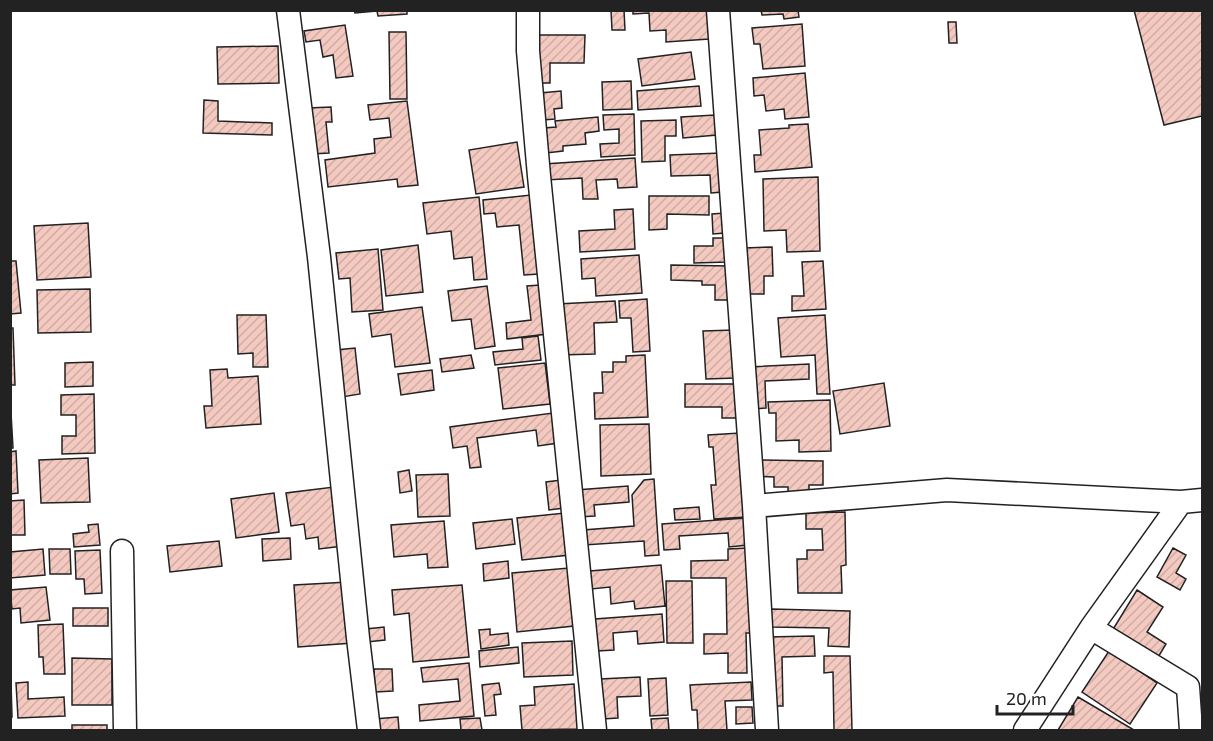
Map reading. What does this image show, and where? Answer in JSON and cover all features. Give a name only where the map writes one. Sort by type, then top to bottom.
[{"type":"street","points":[[288,10],[319,257],[369,730]]},
{"type":"street","points":[[528,10],[528,51],[539,176],[595,730]]},
{"type":"street","points":[[718,10],[754,506],[767,730]]},
{"type":"street","points":[[754,506],[947,490],[1192,501]]},
{"type":"street","points":[[1025,730],[1091,628],[1192,501]]},
{"type":"street","points":[[122,551],[124,730]]},
{"type":"street","points":[[1091,628],[1188,687],[1191,730]]},
{"type":"building","points":[[354,10],[407,10],[407,14],[378,16],[377,11],[355,13]]},
{"type":"building","points":[[611,10],[624,10],[625,30],[612,30]]},
{"type":"building","points":[[633,10],[713,10],[709,39],[666,42],[666,30],[650,31],[649,13],[633,14]]},
{"type":"building","points":[[761,10],[798,10],[799,17],[784,19],[783,14],[762,15]]},
{"type":"building","points":[[1134,10],[1202,10],[1202,116],[1164,125]]},
{"type":"building","points":[[948,22],[956,22],[957,43],[949,43]]},
{"type":"building","points":[[802,24],[805,66],[763,69],[760,44],[754,44],[752,28]]},
{"type":"building","points":[[345,25],[353,76],[336,78],[333,55],[323,57],[320,40],[306,42],[304,31]]},
{"type":"building","points":[[389,32],[406,32],[407,99],[390,99]]},
{"type":"building","points":[[535,35],[585,35],[584,63],[550,63],[550,83],[535,83]]},
{"type":"building","points":[[278,46],[279,83],[218,84],[217,47]]},
{"type":"building","points":[[691,52],[695,79],[642,86],[638,59]]},
{"type":"building","points":[[805,73],[809,117],[785,119],[784,109],[766,111],[764,95],[754,96],[753,78]]},
{"type":"building","points":[[631,81],[632,109],[603,110],[602,82]]},
{"type":"building","points":[[699,86],[701,106],[638,110],[637,91]]},
{"type":"building","points":[[561,91],[562,108],[554,109],[555,119],[543,120],[540,93]]},
{"type":"building","points":[[204,100],[218,101],[218,121],[272,123],[272,135],[203,133]]},
{"type":"building","points":[[407,101],[418,185],[398,187],[397,179],[328,187],[325,160],[375,153],[374,139],[391,137],[389,118],[370,120],[368,105]]},
{"type":"building","points":[[331,107],[332,122],[326,122],[329,153],[311,154],[308,108]]},
{"type":"building","points":[[634,114],[635,155],[601,157],[600,144],[619,143],[619,129],[604,130],[603,115]]},
{"type":"building","points":[[715,115],[717,135],[683,138],[681,117]]},
{"type":"building","points":[[598,117],[599,131],[585,133],[586,144],[563,146],[563,151],[546,153],[544,128],[556,127],[555,121]]},
{"type":"building","points":[[676,120],[676,136],[665,136],[665,161],[642,162],[641,121]]},
{"type":"building","points":[[808,124],[812,167],[755,172],[754,155],[761,155],[759,130]]},
{"type":"building","points":[[517,142],[524,187],[476,194],[469,150]]},
{"type":"building","points":[[721,153],[723,192],[711,193],[710,175],[671,176],[670,155]]},
{"type":"building","points":[[635,158],[637,187],[618,188],[617,179],[596,180],[598,199],[583,199],[582,178],[545,180],[544,164]]},
{"type":"building","points":[[818,177],[820,251],[787,252],[786,230],[764,231],[763,179]]},
{"type":"building","points":[[531,195],[539,274],[524,275],[519,225],[497,227],[495,213],[484,214],[483,200]]},
{"type":"building","points":[[649,196],[709,196],[709,215],[667,214],[667,229],[649,230]]},
{"type":"building","points":[[479,197],[487,279],[474,280],[472,257],[454,259],[451,231],[427,234],[423,203]]},
{"type":"building","points":[[633,209],[635,249],[580,252],[579,231],[615,229],[614,210]]},
{"type":"building","points":[[725,213],[725,233],[713,234],[712,214]]},
{"type":"building","points":[[88,223],[91,277],[37,280],[34,226]]},
{"type":"building","points":[[713,238],[727,238],[728,262],[694,263],[694,246],[713,246]]},
{"type":"building","points":[[418,245],[423,292],[386,296],[381,250]]},
{"type":"building","points":[[772,247],[773,276],[764,276],[764,294],[745,294],[744,248]]},
{"type":"building","points":[[378,249],[383,310],[352,312],[350,278],[339,279],[336,253]]},
{"type":"building","points":[[639,255],[642,293],[596,296],[595,278],[582,279],[581,259]]},
{"type":"building","points":[[10,261],[16,261],[21,313],[10,314]]},
{"type":"building","points":[[823,261],[826,309],[792,311],[792,296],[804,296],[802,262]]},
{"type":"building","points":[[671,265],[730,266],[730,300],[715,300],[715,285],[702,285],[702,281],[671,280]]},
{"type":"building","points":[[540,285],[547,334],[507,339],[506,323],[531,320],[527,286]]},
{"type":"building","points":[[487,286],[495,346],[475,349],[471,319],[452,321],[448,291]]},
{"type":"building","points":[[90,289],[91,332],[38,333],[37,290]]},
{"type":"building","points":[[647,299],[650,351],[633,352],[631,318],[620,318],[619,301]]},
{"type":"building","points":[[615,301],[617,322],[594,323],[595,354],[560,355],[557,304]]},
{"type":"building","points":[[422,307],[430,363],[395,367],[391,334],[372,337],[369,314]]},
{"type":"building","points":[[237,315],[266,315],[268,367],[253,367],[253,353],[238,354]]},
{"type":"building","points":[[825,315],[830,394],[817,394],[815,355],[781,357],[778,318]]},
{"type":"building","points":[[10,328],[13,328],[15,385],[10,385]]},
{"type":"building","points":[[734,330],[736,378],[706,379],[703,331]]},
{"type":"building","points":[[538,336],[541,360],[495,365],[493,352],[523,349],[522,338]]},
{"type":"building","points":[[355,348],[360,394],[342,397],[336,350]]},
{"type":"building","points":[[471,355],[474,368],[442,372],[440,359]]},
{"type":"building","points":[[645,355],[648,417],[595,419],[594,393],[603,393],[602,372],[613,372],[613,362],[626,362],[626,356]]},
{"type":"building","points":[[93,362],[93,386],[65,387],[65,363]]},
{"type":"building","points":[[545,363],[550,404],[503,409],[498,368]]},
{"type":"building","points":[[809,364],[809,379],[765,381],[766,408],[751,409],[749,367]]},
{"type":"building","points":[[227,369],[228,378],[258,376],[261,424],[206,428],[204,406],[212,406],[210,370]]},
{"type":"building","points":[[432,370],[434,390],[401,395],[398,374]]},
{"type":"building","points":[[884,383],[890,426],[840,434],[833,391]]},
{"type":"building","points":[[685,384],[737,384],[738,418],[722,418],[722,407],[685,407]]},
{"type":"building","points":[[94,394],[95,453],[62,454],[62,436],[76,436],[76,415],[61,415],[61,395]]},
{"type":"building","points":[[10,395],[13,448],[10,448]]},
{"type":"building","points":[[830,400],[831,451],[799,452],[799,440],[776,441],[776,413],[769,413],[768,402]]},
{"type":"building","points":[[553,413],[558,443],[538,446],[536,430],[477,438],[481,467],[470,468],[467,446],[453,448],[450,427]]},
{"type":"building","points":[[649,424],[651,474],[601,476],[600,425]]},
{"type":"building","points":[[740,433],[746,517],[714,519],[711,485],[716,485],[713,447],[709,447],[708,435]]},
{"type":"building","points":[[16,451],[18,493],[10,494],[10,452]]},
{"type":"building","points":[[88,458],[90,502],[41,503],[39,460]]},
{"type":"building","points":[[755,460],[823,461],[823,485],[809,485],[809,498],[788,497],[788,487],[774,487],[774,477],[754,476]]},
{"type":"building","points":[[409,470],[412,491],[400,493],[398,472]]},
{"type":"building","points":[[448,474],[450,516],[418,517],[416,475]]},
{"type":"building","points":[[654,479],[659,555],[645,556],[644,541],[584,545],[583,530],[634,526],[632,495],[644,480]]},
{"type":"building","points":[[561,480],[564,508],[549,510],[546,482]]},
{"type":"building","points":[[628,486],[629,502],[594,505],[595,516],[578,517],[576,490]]},
{"type":"building","points":[[334,487],[343,546],[319,549],[318,537],[306,539],[304,524],[291,526],[286,493]]},
{"type":"building","points":[[274,493],[279,532],[236,538],[231,499]]},
{"type":"building","points":[[24,500],[25,535],[10,535],[10,501]]},
{"type":"building","points":[[699,507],[700,519],[675,520],[674,509]]},
{"type":"building","points":[[845,512],[846,565],[841,566],[842,593],[798,593],[797,559],[807,559],[807,550],[823,550],[822,529],[806,529],[806,513]]},
{"type":"building","points":[[565,513],[570,555],[522,560],[517,518]]},
{"type":"building","points":[[746,518],[748,545],[729,547],[728,533],[679,536],[680,549],[664,550],[662,524]]},
{"type":"building","points":[[512,519],[515,544],[476,549],[473,523]]},
{"type":"building","points":[[444,521],[448,567],[428,568],[427,554],[394,557],[391,525]]},
{"type":"building","points":[[98,524],[100,545],[74,547],[73,534],[89,532],[88,525]]},
{"type":"building","points":[[290,538],[291,559],[263,561],[262,539]]},
{"type":"building","points":[[219,541],[222,566],[170,572],[167,546]]},
{"type":"building","points":[[748,548],[750,633],[746,633],[747,673],[728,673],[728,653],[704,654],[704,634],[727,634],[726,578],[691,578],[691,561],[728,560],[728,549]]},
{"type":"building","points":[[1173,548],[1186,555],[1176,573],[1186,579],[1180,590],[1157,577]]},
{"type":"building","points":[[43,549],[45,575],[10,578],[10,552]]},
{"type":"building","points":[[49,549],[70,549],[71,574],[50,574]]},
{"type":"building","points":[[100,550],[102,593],[85,594],[84,579],[76,579],[75,551]]},
{"type":"building","points":[[508,561],[509,578],[484,581],[483,564]]},
{"type":"building","points":[[661,565],[665,606],[635,609],[634,601],[611,604],[610,587],[591,589],[590,571]]},
{"type":"building","points":[[569,568],[574,626],[517,632],[512,573]]},
{"type":"building","points":[[666,581],[692,581],[693,643],[667,643]]},
{"type":"building","points":[[348,582],[353,643],[298,647],[294,585]]},
{"type":"building","points":[[462,585],[469,657],[413,662],[409,613],[394,615],[392,590]]},
{"type":"building","points":[[46,587],[50,620],[21,623],[20,608],[12,609],[10,590]]},
{"type":"building","points":[[1137,590],[1163,607],[1147,632],[1166,644],[1157,659],[1112,631]]},
{"type":"building","points":[[73,608],[108,608],[108,626],[73,626]]},
{"type":"building","points":[[771,609],[850,611],[849,647],[828,646],[829,628],[771,627]]},
{"type":"building","points":[[662,614],[664,642],[638,644],[637,631],[613,633],[614,650],[597,651],[595,619]]},
{"type":"building","points":[[63,624],[65,674],[44,674],[43,657],[39,657],[38,625]]},
{"type":"building","points":[[384,627],[385,640],[367,642],[366,629]]},
{"type":"building","points":[[490,629],[490,635],[508,633],[509,645],[481,649],[479,630]]},
{"type":"building","points":[[814,636],[815,656],[782,657],[783,706],[769,706],[767,637]]},
{"type":"building","points":[[572,641],[573,675],[524,677],[522,643]]},
{"type":"building","points":[[518,647],[519,663],[480,667],[479,651]]},
{"type":"building","points":[[1109,651],[1157,683],[1130,724],[1082,692]]},
{"type":"building","points":[[824,656],[850,656],[852,730],[834,730],[833,672],[824,673]]},
{"type":"building","points":[[72,658],[112,659],[112,705],[72,705]]},
{"type":"building","points":[[469,663],[474,716],[420,721],[419,705],[460,701],[458,679],[423,682],[421,668]]},
{"type":"building","points":[[374,669],[392,669],[393,691],[375,692]]},
{"type":"building","points":[[640,677],[641,696],[617,697],[618,718],[602,719],[600,679]]},
{"type":"building","points":[[666,678],[668,715],[650,716],[648,679]]},
{"type":"building","points":[[11,682],[12,717],[10,717]]},
{"type":"building","points":[[28,682],[28,699],[64,697],[65,716],[18,718],[16,683]]},
{"type":"building","points":[[751,682],[752,700],[725,701],[727,730],[698,730],[697,710],[692,710],[690,685]]},
{"type":"building","points":[[499,683],[501,694],[494,695],[496,715],[485,716],[482,685]]},
{"type":"building","points":[[574,684],[577,729],[522,730],[520,706],[535,705],[534,687]]},
{"type":"building","points":[[1078,697],[1134,730],[1058,730]]},
{"type":"building","points":[[736,707],[752,707],[753,723],[736,724]]},
{"type":"building","points":[[398,717],[399,730],[375,730],[374,719]]},
{"type":"building","points":[[480,718],[482,730],[461,730],[460,719]]},
{"type":"building","points":[[668,718],[669,730],[652,730],[651,719]]},
{"type":"building","points":[[72,725],[107,725],[107,730],[72,730]]}]
